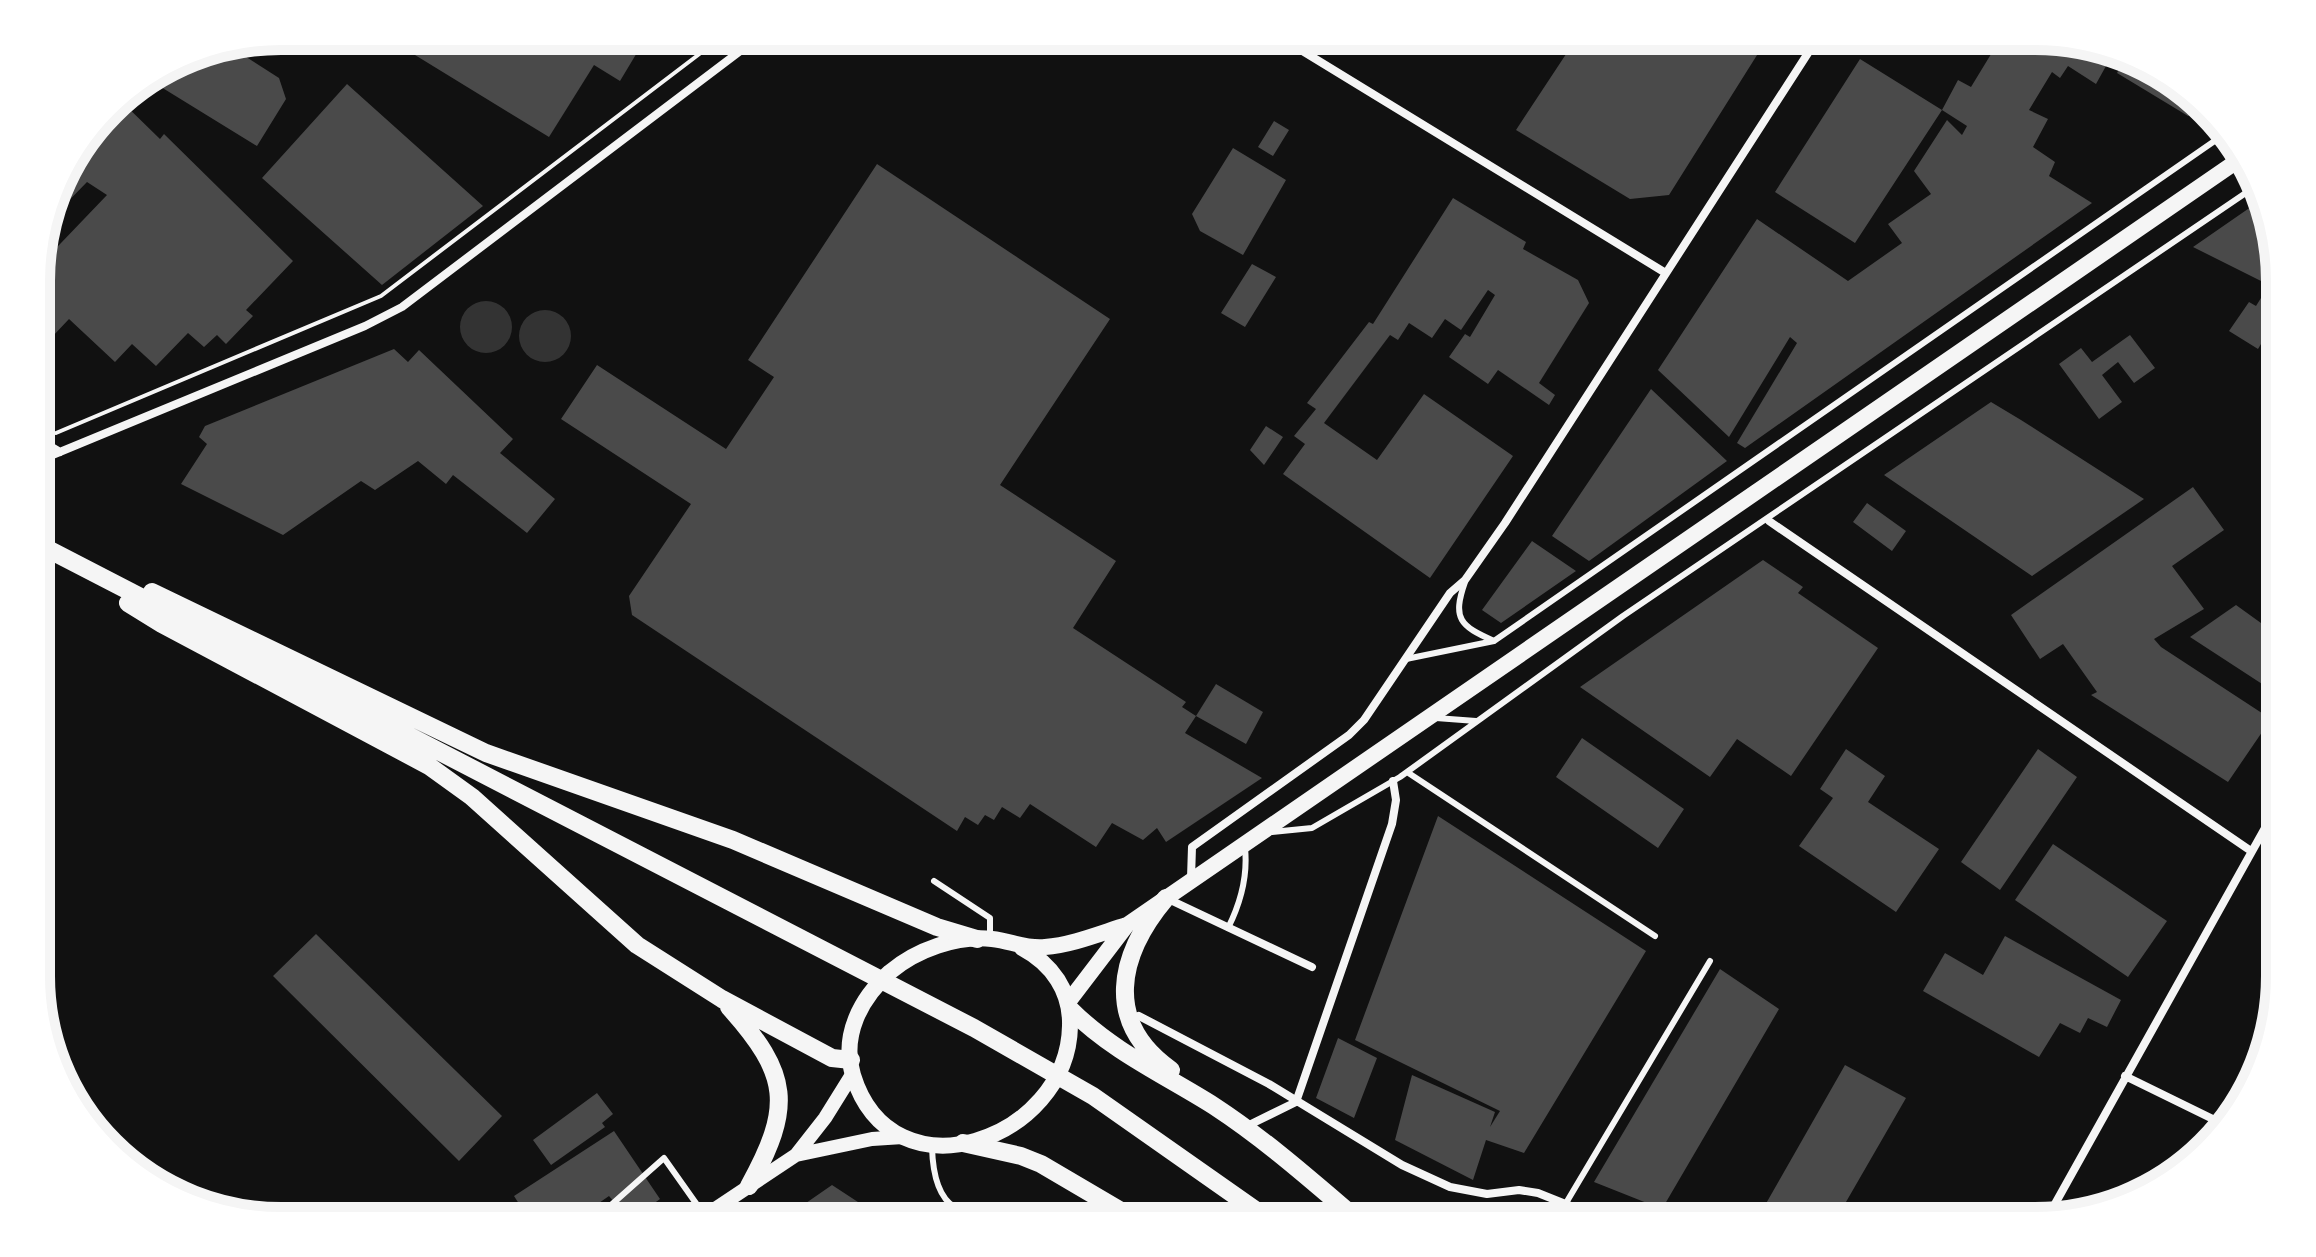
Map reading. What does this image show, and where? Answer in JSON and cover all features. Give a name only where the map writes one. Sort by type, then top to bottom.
[{"type":"highway","points":[[50,549],[194,609],[486,753],[733,840],[937,927],[984,939]]},
{"type":"highway","points":[[50,550],[846,961],[1093,1096],[1251,1207]]},
{"type":"highway","points":[[50,551],[162,624],[429,766],[472,797],[637,945],[722,999],[852,1067]]},
{"type":"highway","points":[[1166,898],[1147,921],[1131,953],[1127,970],[1126,1007],[1138,1041],[1216,1108]]},
{"type":"highway","points":[[722,999],[774,1068],[779,1093],[774,1138],[749,1186]]},
{"type":"highway","points":[[1070,1006],[1124,1054],[1216,1108],[1292,1163],[1343,1207]]},
{"type":"highway","points":[[963,1143],[1021,1156],[1041,1164],[1114,1207]]},
{"type":"main road","points":[[1127,925],[1070,1006],[1067,1055],[1039,1102],[996,1134],[963,1143],[932,1145],[888,1129],[867,1104],[852,1067],[853,1025],[880,981],[928,950],[984,939],[1022,948],[1049,947],[1127,925],[2233,164]]},
{"type":"main road","points":[[1022,948],[1052,973],[1070,1006]]},
{"type":"street","points":[[50,456],[365,326],[402,307],[742,50]]},
{"type":"street","points":[[1301,50],[1664,272]]},
{"type":"street","points":[[1191,881],[1192,847],[1349,735],[1364,720],[1450,593],[1465,580],[1810,50]]},
{"type":"street","points":[[50,446],[60,452]]},
{"type":"street","points":[[1769,521],[2251,851]]},
{"type":"street","points":[[1243,1127],[1296,1102],[1386,844],[1396,800],[1393,781]]},
{"type":"street","points":[[2053,1207],[2266,825]]},
{"type":"street","points":[[1166,898],[1312,967]]},
{"type":"street","points":[[1139,1016],[1296,1102],[1402,1165],[1450,1187],[1487,1194],[1529,1191],[1575,1207]]},
{"type":"street","points":[[718,1207],[796,1155],[825,1118],[852,1067]]},
{"type":"street","points":[[2125,1076],[2215,1120]]},
{"type":"street","points":[[796,1155],[872,1139],[903,1137]]},
{"type":"lane","points":[[1404,659],[1494,641],[2217,139]]},
{"type":"lane","points":[[1260,833],[1312,828],[1407,772],[1623,616],[1769,521],[2013,350],[2247,192]]},
{"type":"lane","points":[[1465,580],[1458,606],[1460,619],[1467,628],[1494,641]]},
{"type":"lane","points":[[1428,718],[1478,721]]},
{"type":"lane","points":[[1407,772],[1655,936]]},
{"type":"lane","points":[[1228,928],[1240,904],[1247,869],[1245,844]]},
{"type":"lane","points":[[934,881],[990,918],[984,939]]},
{"type":"lane","points":[[1566,1203],[1710,961]]},
{"type":"lane","points":[[932,1145],[937,1186],[941,1196],[957,1207]]},
{"type":"lane","points":[[609,1207],[664,1158],[694,1207]]},
{"type":"path","points":[[50,436],[381,296],[705,50]]},
{"type":"shaded area","points":[[486,301],[504,309],[512,327],[504,345],[486,353],[468,345],[460,327],[468,309]]},
{"type":"shaded area","points":[[545,310],[563,318],[571,336],[563,354],[545,362],[527,354],[519,336],[527,318]]},
{"type":"building","points":[[407,50],[639,50],[620,81],[594,65],[549,137]]},
{"type":"building","points":[[1569,50],[1760,50],[1669,195],[1630,199],[1516,130]]},
{"type":"building","points":[[1994,50],[2065,52],[2101,60],[2106,66],[2096,84],[2068,66],[2060,78],[2052,72],[2029,110],[2048,119],[2033,147],[2055,162],[2049,176],[2092,203],[1745,448],[1737,443],[1797,343],[1790,337],[1729,437],[1658,370],[1757,219],[1848,281],[1902,243],[1888,224],[1931,194],[1914,171],[1947,120],[1962,135],[1967,126],[1942,110],[1958,80],[1971,87]]},
{"type":"building","points":[[241,54],[279,78],[286,99],[257,146],[159,86],[207,62]]},
{"type":"building","points":[[1860,59],[1942,110],[1855,243],[1775,192]]},
{"type":"building","points":[[2120,67],[2137,74],[2163,89],[2193,113],[2188,116],[2117,73]]},
{"type":"building","points":[[347,84],[483,206],[382,285],[262,178]]},
{"type":"building","points":[[128,108],[160,139],[164,134],[293,261],[246,310],[253,316],[226,344],[217,335],[204,347],[188,333],[156,366],[132,344],[115,362],[69,319],[52,337],[50,335],[52,253],[107,195],[87,182],[63,206],[81,166],[98,141]]},
{"type":"building","points":[[1274,121],[1289,130],[1273,156],[1258,147]]},
{"type":"building","points":[[1233,148],[1286,180],[1243,255],[1200,231],[1192,214]]},
{"type":"building","points":[[877,164],[1110,319],[1000,485],[1116,561],[1073,628],[1186,702],[1182,707],[1196,716],[1185,733],[1262,778],[1166,842],[1157,828],[1143,840],[1112,823],[1096,847],[1030,804],[1020,818],[1002,807],[994,820],[985,815],[978,825],[965,817],[957,831],[632,615],[629,596],[691,504],[561,419],[597,365],[726,449],[774,377],[748,360]]},
{"type":"building","points":[[1453,198],[1526,242],[1523,249],[1578,280],[1589,303],[1539,383],[1555,395],[1549,405],[1498,370],[1488,384],[1449,357],[1465,334],[1470,337],[1495,295],[1488,290],[1461,330],[1445,319],[1432,338],[1409,323],[1398,340],[1390,335],[1324,423],[1377,460],[1424,394],[1513,456],[1430,578],[1283,474],[1305,444],[1294,436],[1316,409],[1307,403],[1369,322],[1373,324]]},
{"type":"building","points":[[2253,205],[2264,251],[2266,284],[2193,247]]},
{"type":"building","points":[[1252,264],[1276,277],[1245,327],[1221,313]]},
{"type":"building","points":[[2266,290],[2266,336],[2258,349],[2229,331],[2249,302],[2256,306]]},
{"type":"building","points":[[2130,335],[2155,368],[2134,383],[2118,362],[2102,375],[2122,402],[2099,419],[2059,364],[2081,348],[2092,362]]},
{"type":"building","points":[[394,349],[408,362],[419,350],[513,439],[500,453],[555,499],[527,533],[453,475],[446,484],[418,461],[375,490],[361,481],[283,535],[181,484],[207,444],[199,437],[205,426]]},
{"type":"building","points":[[1651,389],[1727,461],[1589,561],[1552,536]]},
{"type":"building","points":[[1991,402],[2144,499],[2032,576],[1884,475]]},
{"type":"building","points":[[1266,426],[1283,437],[1264,465],[1250,450]]},
{"type":"building","points":[[2193,487],[2224,530],[2172,566],[2204,609],[2154,639],[2161,647],[2266,716],[2266,726],[2228,782],[2091,695],[2097,692],[2063,644],[2040,659],[2011,615]]},
{"type":"building","points":[[1867,503],[1906,531],[1892,551],[1853,522]]},
{"type":"building","points":[[1532,541],[1576,571],[1501,623],[1482,610]]},
{"type":"building","points":[[1763,560],[1803,587],[1798,593],[1878,648],[1791,776],[1737,739],[1710,777],[1580,687]]},
{"type":"building","points":[[2236,605],[2266,627],[2266,687],[2190,637]]},
{"type":"building","points":[[1216,684],[1263,712],[1246,744],[1196,716]]},
{"type":"building","points":[[1582,738],[1684,809],[1658,848],[1556,777]]},
{"type":"building","points":[[1846,749],[1885,776],[1868,802],[1939,849],[1896,912],[1799,846],[1833,798],[1820,789]]},
{"type":"building","points":[[2038,749],[2077,777],[2000,890],[1961,862]]},
{"type":"building","points":[[1438,816],[1646,951],[1524,1153],[1486,1140],[1473,1180],[1395,1140],[1412,1075],[1495,1112],[1490,1127],[1500,1111],[1355,1040]]},
{"type":"building","points":[[2053,844],[2167,921],[2128,977],[2015,900]]},
{"type":"building","points":[[316,934],[502,1116],[459,1161],[273,976]]},
{"type":"building","points":[[2005,936],[2121,1000],[2107,1027],[2088,1018],[2080,1033],[2060,1023],[2039,1057],[1923,991],[1945,953],[1983,975]]},
{"type":"building","points":[[1720,969],[1779,1009],[1663,1207],[1594,1182]]},
{"type":"building","points":[[1338,1038],[1377,1058],[1354,1118],[1316,1098]]},
{"type":"building","points":[[1845,1065],[1906,1098],[1843,1207],[1764,1207]]},
{"type":"building","points":[[597,1093],[613,1114],[602,1123],[605,1127],[551,1165],[533,1140]]},
{"type":"building","points":[[614,1131],[660,1199],[649,1207],[618,1207],[609,1196],[593,1207],[521,1207],[514,1196]]},
{"type":"building","points":[[832,1185],[866,1207],[800,1207]]}]
